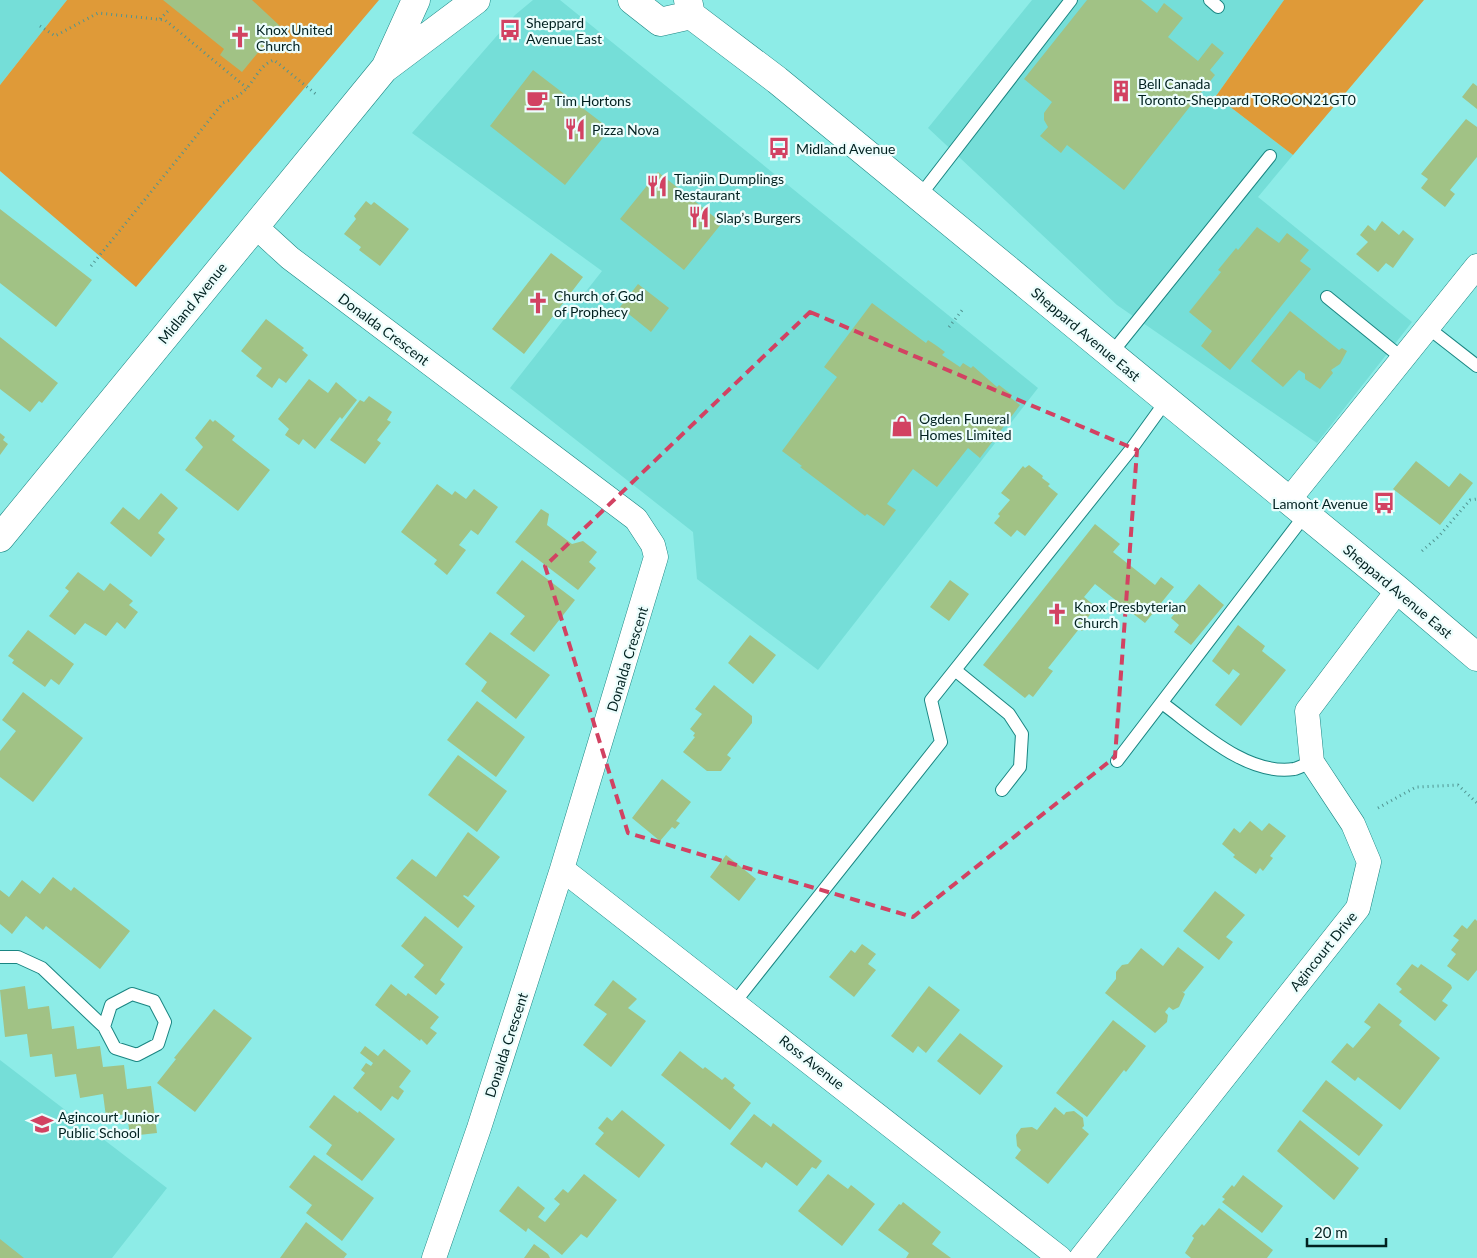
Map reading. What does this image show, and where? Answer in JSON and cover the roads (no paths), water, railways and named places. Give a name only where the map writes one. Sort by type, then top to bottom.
[{"type":"main road","name":"Midland Avenue","points":[[384,69],[416,0]]},
{"type":"main road","name":"Midland Avenue","points":[[0,538],[384,69],[476,0]]},
{"type":"main road","name":"Sheppard Avenue East","points":[[632,0],[660,22],[689,8],[1477,657]]},
{"type":"street","name":"Donalda Crescent","points":[[255,226],[290,258],[636,519],[653,546],[656,557],[653,574],[562,869],[479,1128],[434,1258]]},
{"type":"street","points":[[1296,508],[1402,358],[1477,266]]},
{"type":"street","name":"Agincourt Drive","points":[[1081,1258],[1358,908],[1369,862],[1353,824],[1312,762],[1307,711],[1398,590]]},
{"type":"street","name":"Ross Avenue","points":[[562,869],[736,1002],[1060,1258]]},
{"type":"lane","points":[[919,197],[1071,0]]},
{"type":"lane","points":[[1110,355],[1270,156]]},
{"type":"lane","points":[[1327,297],[1402,358]]},
{"type":"lane","points":[[1427,327],[1477,366]]},
{"type":"lane","points":[[736,1002],[941,742],[931,700],[1132,448],[1166,401]]},
{"type":"lane","points":[[1117,761],[1162,703],[1296,508]]},
{"type":"lane","points":[[955,670],[1009,714],[1022,734],[1020,767],[1002,790]]},
{"type":"lane","points":[[1162,703],[1239,759],[1269,769],[1294,769],[1312,762]]},
{"type":"lane","points":[[0,957],[18,957],[42,968],[104,1027],[115,1048],[138,1055],[158,1044],[165,1022],[154,1001],[132,994],[111,1004],[104,1027]]},
{"type":"place","name":"Sheppard Avenue East","points":[[510,30]]},
{"type":"place","name":"Knox United Church","points":[[240,37]]},
{"type":"place","name":"Bell Canada Toronto-Sheppard TOROON21GT0","points":[[1121,91]]},
{"type":"place","name":"Tim Hortons","points":[[537,100]]},
{"type":"place","name":"Pizza Nova","points":[[575,129]]},
{"type":"place","name":"Midland Avenue","points":[[779,148]]},
{"type":"place","name":"Tianjin Dumplings Restaurant","points":[[657,186]]},
{"type":"place","name":"Slap’s Burgers","points":[[699,217]]},
{"type":"place","name":"Church of God of Prophecy","points":[[538,303]]},
{"type":"place","name":"Ogden Funeral Homes Limited","points":[[902,426]]},
{"type":"place","name":"Lamont Avenue","points":[[1384,503]]},
{"type":"place","name":"Knox Presbyterian Church","points":[[1057,614]]},
{"type":"place","name":"Agincourt Junior Public School","points":[[42,1124]]}]
